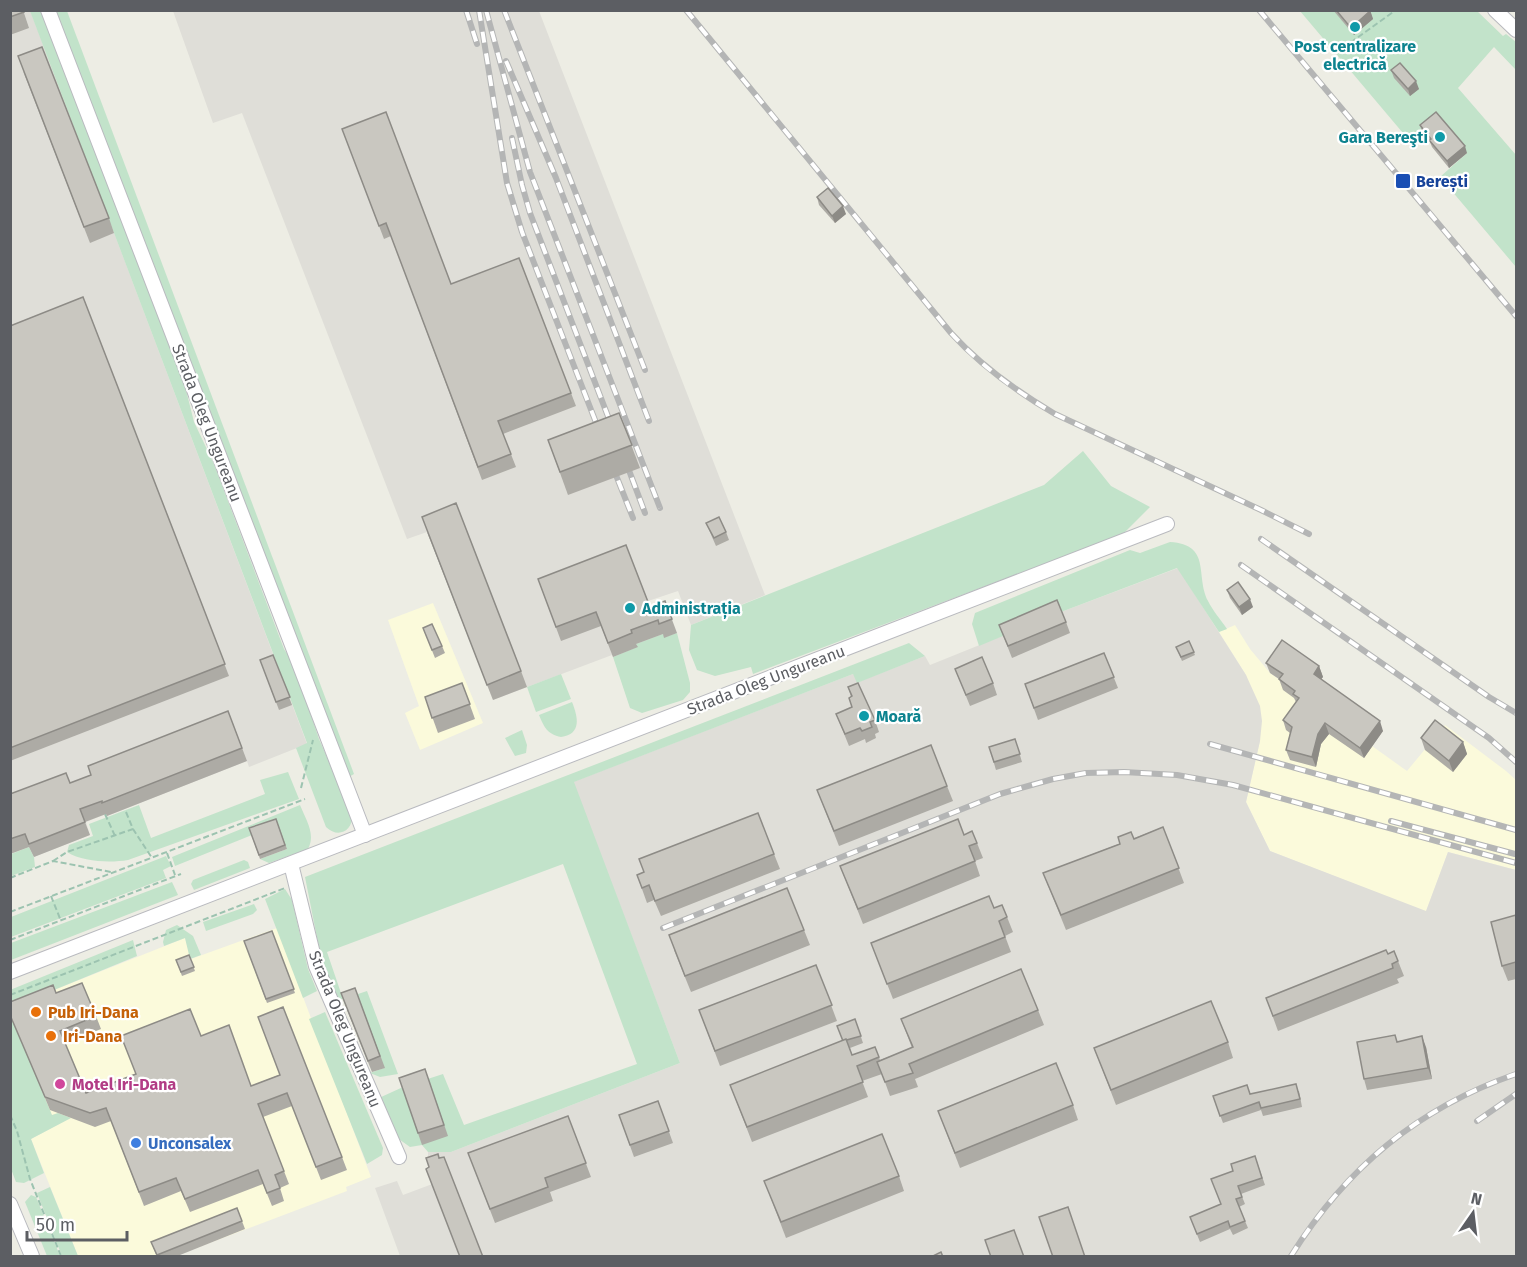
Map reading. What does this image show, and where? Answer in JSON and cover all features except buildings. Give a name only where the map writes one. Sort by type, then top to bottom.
[{"type":"street","name":"Strada Oleg Ungureanu","points":[[48,10],[365,835]]},
{"type":"street","points":[[1495,10],[1511,26]]},
{"type":"street","name":"Strada Oleg Ungureanu","points":[[10,972],[1167,524]]},
{"type":"street","name":"Strada Oleg Ungureanu","points":[[291,864],[316,966],[399,1157]]},
{"type":"street","points":[[10,1204],[32,1257]]},
{"type":"path","points":[[1336,53],[1396,10]]},
{"type":"path","points":[[301,788],[320,717]]},
{"type":"path","points":[[10,912],[305,799]]},
{"type":"path","points":[[126,812],[133,829],[152,858]]},
{"type":"path","points":[[105,814],[115,836]]},
{"type":"path","points":[[10,878],[53,861],[67,852],[133,829]]},
{"type":"path","points":[[167,853],[176,876]]},
{"type":"path","points":[[53,861],[114,873]]},
{"type":"path","points":[[10,940],[181,874]]},
{"type":"path","points":[[10,995],[296,884]]},
{"type":"path","points":[[51,896],[61,921]]},
{"type":"path","points":[[10,1115],[17,1131],[30,1179],[61,1257]]},
{"type":"shaded area","points":[[30,10],[307,744],[249,767],[247,761],[107,816],[106,814],[86,822],[90,835],[34,857],[29,847],[11,854],[10,11]]},
{"type":"shaded area","points":[[30,11],[43,11],[182,374],[194,422],[214,464],[284,649],[294,664],[319,739],[352,814],[348,829],[340,833],[326,827],[296,748],[307,743]]},
{"type":"shaded area","points":[[56,11],[67,11],[354,774],[347,778]]},
{"type":"shaded area","points":[[173,11],[539,11],[765,595],[691,625],[678,591],[648,601],[655,620],[677,633],[493,700],[427,532],[407,539],[242,113],[213,123]]},
{"type":"shaded area","points":[[1300,11],[1477,11],[1503,36],[1506,34],[1516,42],[1516,70],[1494,47],[1458,88],[1516,155],[1516,267],[1440,177],[1467,153],[1419,130],[1408,139]]},
{"type":"shaded area","points":[[1083,451],[1111,486],[1150,507],[1123,534],[753,674],[751,667],[715,676],[697,670],[689,650],[691,625],[1044,485]]},
{"type":"shaded area","points":[[1170,542],[1183,544],[1197,555],[1208,601],[1227,629],[1219,632],[1177,568],[979,646],[972,624],[975,613],[1130,550],[1140,553]]},
{"type":"shaded area","points":[[1178,568],[1246,675],[1260,706],[1262,721],[1260,741],[1246,802],[1270,851],[1426,911],[1448,852],[1516,870],[1516,1256],[400,1256],[375,1188],[397,1181],[403,1195],[435,1183],[428,1165],[428,1152],[451,1152],[680,1063],[573,782],[853,674],[858,682],[925,656],[930,665]]},
{"type":"shaded area","points":[[433,603],[483,723],[420,750],[405,713],[419,706],[388,620]]},
{"type":"shaded area","points":[[1235,625],[1250,649],[1270,673],[1407,771],[1445,725],[1506,771],[1516,780],[1516,870],[1448,852],[1426,912],[1270,851],[1246,802],[1260,741],[1246,675],[1219,632]]},
{"type":"shaded area","points":[[677,633],[690,683],[690,692],[683,700],[642,713],[630,708],[613,657],[637,647],[636,644],[663,634],[665,637]]},
{"type":"shaded area","points":[[909,643],[925,656],[857,683],[853,674],[574,782],[680,1063],[451,1152],[428,1152],[422,1145],[410,1147],[396,1137],[379,1098],[403,1087],[443,1074],[464,1125],[637,1064],[563,864],[327,952],[343,999],[338,1000],[322,963],[305,877]]},
{"type":"shaded area","points":[[561,674],[571,699],[536,712],[527,687]]},
{"type":"shaded area","points":[[572,702],[577,719],[575,729],[561,737],[549,732],[539,715]]},
{"type":"shaded area","points":[[522,730],[527,745],[526,753],[515,756],[505,738]]},
{"type":"shaded area","points":[[288,772],[299,799],[128,860],[97,861],[67,852],[69,845],[93,836],[89,824],[139,805],[151,838],[265,794],[260,780]]},
{"type":"shaded area","points":[[300,805],[311,832],[308,849],[269,863],[260,859],[287,849],[251,832],[252,835],[175,866],[172,857]]},
{"type":"shaded area","points":[[29,847],[34,857],[35,867],[11,876],[11,854]]},
{"type":"shaded area","points":[[166,856],[171,866],[163,870],[166,878],[11,937],[11,917]]},
{"type":"shaded area","points":[[244,860],[248,862],[250,868],[194,890],[191,884],[193,880]]},
{"type":"shaded area","points":[[172,882],[178,895],[11,960],[11,943]]},
{"type":"shaded area","points":[[285,889],[292,900],[308,969],[317,991],[303,998],[265,899]]},
{"type":"shaded area","points":[[254,904],[257,910],[253,914],[206,931],[203,922]]},
{"type":"shaded area","points":[[177,925],[193,936],[201,955],[190,959],[185,938],[164,946],[166,930]]},
{"type":"shaded area","points":[[277,928],[371,1177],[346,1187],[347,1191],[175,1256],[78,1256],[31,1139],[70,1118],[52,1116],[11,1017],[54,990],[185,938],[191,959]]},
{"type":"shaded area","points":[[133,940],[137,956],[54,990],[11,1017],[52,1115],[58,1113],[71,1118],[31,1139],[44,1173],[24,1183],[16,1182],[11,1169],[10,990]]},
{"type":"shaded area","points":[[367,991],[398,1074],[380,1077],[370,1073],[384,1068],[359,999],[345,1005],[343,999]]},
{"type":"shaded area","points":[[325,1012],[383,1148],[382,1155],[367,1164],[309,1019]]},
{"type":"shaded area","points":[[50,1187],[78,1256],[62,1256],[37,1193]]},
{"type":"shaded area","points":[[31,1195],[36,1197],[60,1256],[47,1256],[25,1202]]},
{"type":"railway","points":[[466,10],[477,44]]},
{"type":"railway","points":[[479,10],[507,183],[522,232],[602,438]]},
{"type":"railway","points":[[486,10],[530,172],[660,508]]},
{"type":"railway","points":[[504,10],[645,370]]},
{"type":"railway","points":[[686,10],[951,333],[987,367],[1055,414],[1309,534]]},
{"type":"railway","points":[[1259,10],[1516,316]]},
{"type":"railway","points":[[506,61],[556,178],[649,421]]},
{"type":"railway","points":[[512,138],[530,213],[614,432]]},
{"type":"railway","points":[[624,457],[645,513]]},
{"type":"railway","points":[[610,460],[633,518]]},
{"type":"railway","points":[[1261,539],[1489,697],[1516,713]]},
{"type":"railway","points":[[1241,565],[1489,738],[1516,762]]},
{"type":"railway","points":[[1210,744],[1516,830]]},
{"type":"railway","points":[[663,928],[1000,794],[1053,779],[1086,773],[1124,772],[1177,775],[1233,785],[1516,863]]},
{"type":"railway","points":[[1391,821],[1515,854]]},
{"type":"railway","points":[[1291,1256],[1312,1224],[1336,1195],[1387,1145],[1416,1123],[1447,1104],[1516,1074]]},
{"type":"railway","points":[[1477,1121],[1516,1094]]},
{"type":"place","name":"Post centralizare electrică","points":[[1355,27]]},
{"type":"place","name":"Gara Bereşti","points":[[1440,137]]},
{"type":"place","name":"Berești","points":[[1403,181]]},
{"type":"place","name":"Administrația","points":[[630,608]]},
{"type":"place","name":"Moară","points":[[864,716]]},
{"type":"place","name":"Pub Iri-Dana","points":[[36,1012]]},
{"type":"place","name":"Iri-Dana","points":[[51,1036]]},
{"type":"place","name":"Motel Iri-Dana","points":[[60,1084]]},
{"type":"place","name":"Unconsalex","points":[[136,1143]]}]
